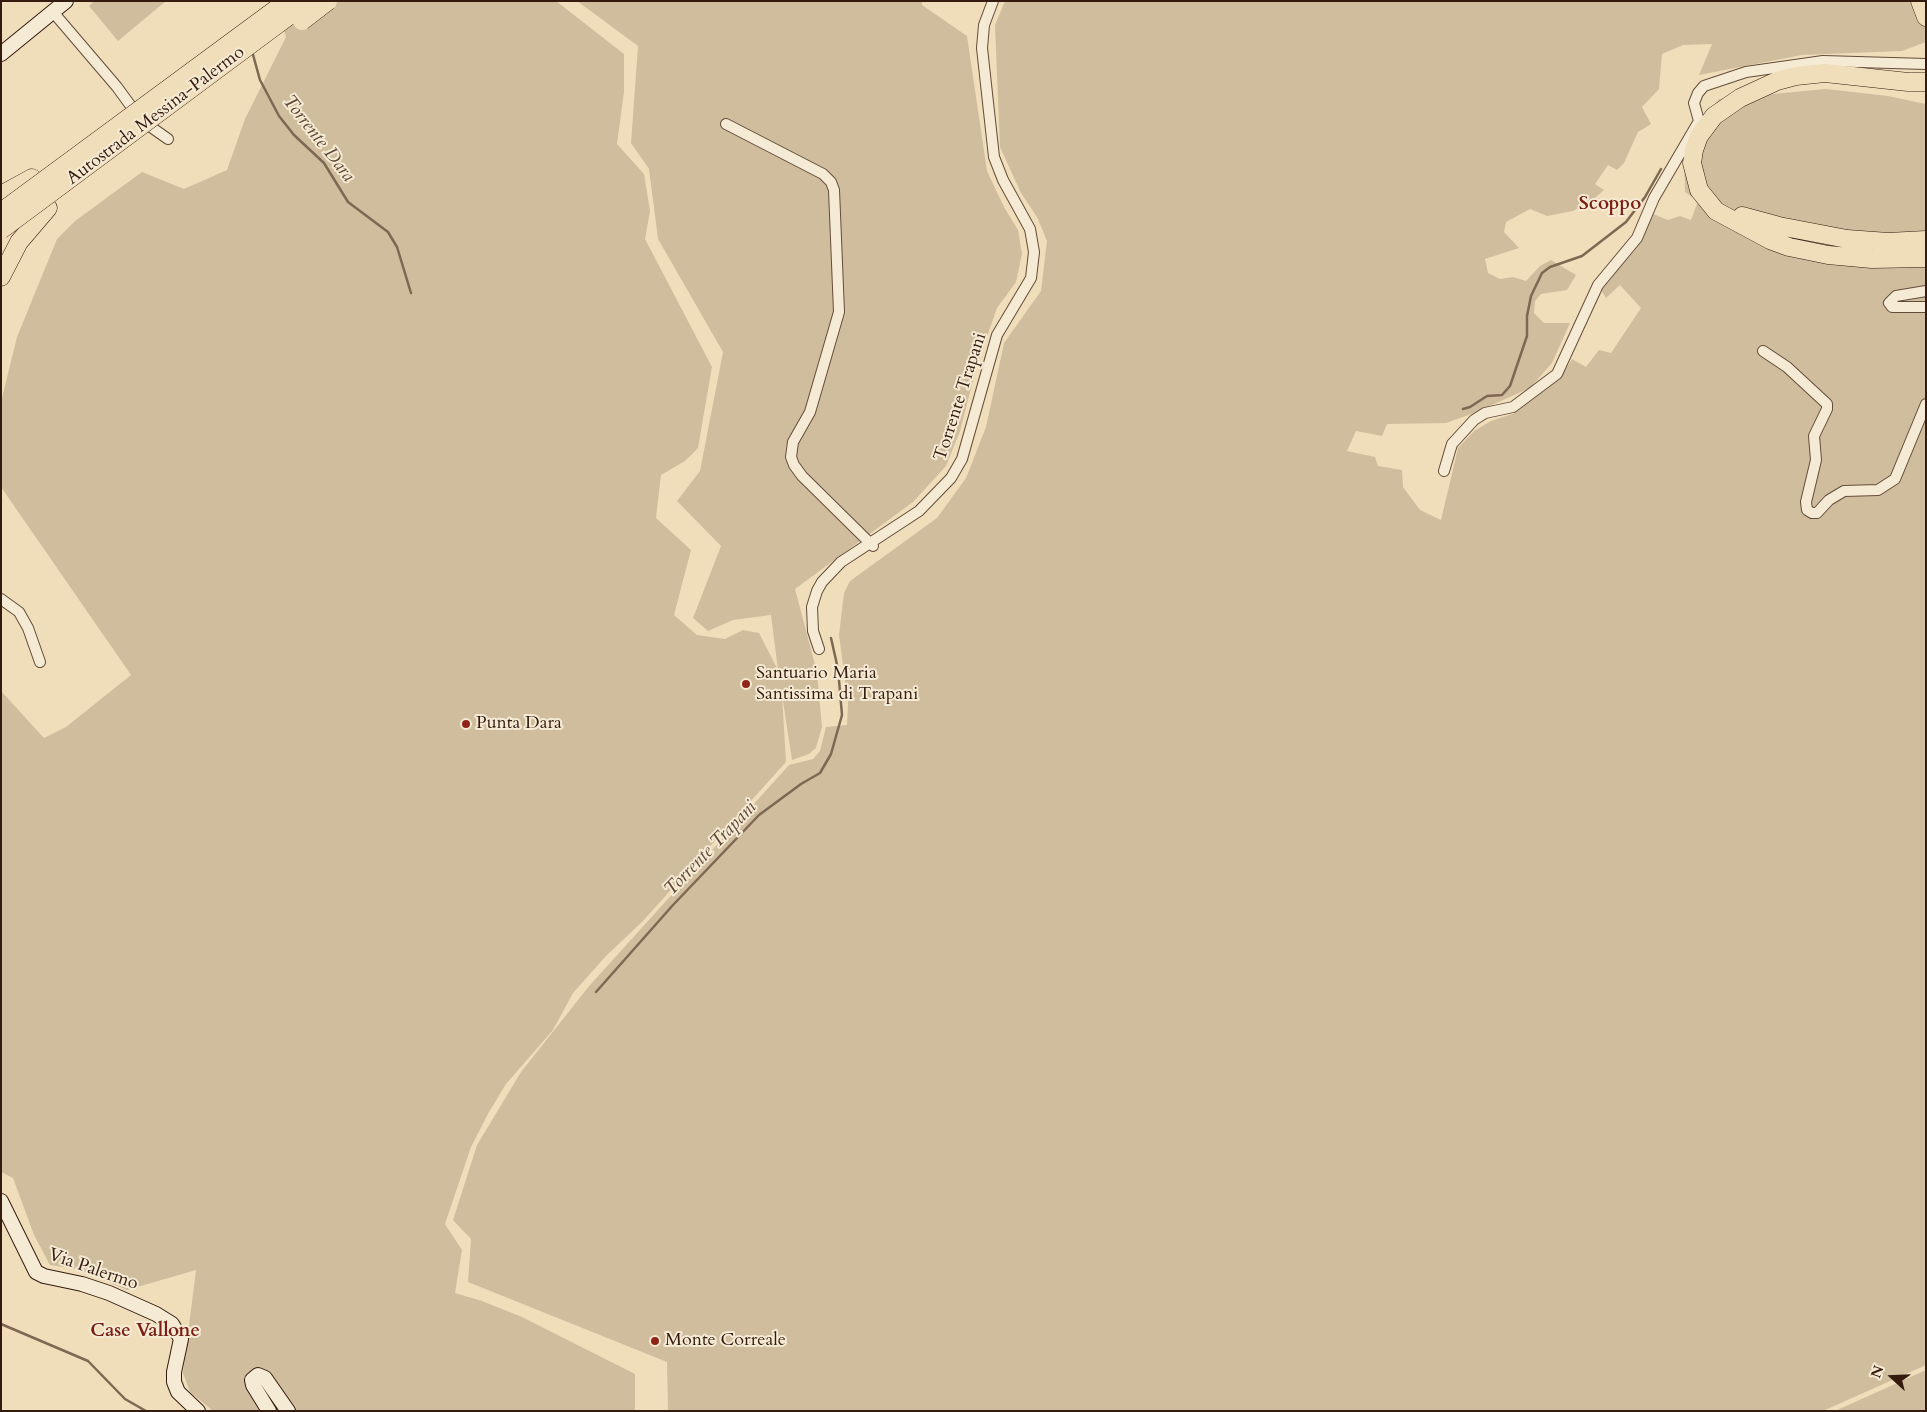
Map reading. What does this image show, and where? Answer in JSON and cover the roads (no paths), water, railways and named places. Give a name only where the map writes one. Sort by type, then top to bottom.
[{"type":"highway","points":[[1,194],[32,178],[269,1]]},
{"type":"highway","name":"Autostrada Messina-Palermo","points":[[1,212],[287,1]]},
{"type":"highway","name":"Autostrada Messina-Palermo","points":[[1,230],[310,1]]},
{"type":"highway","points":[[1,277],[19,242],[48,208],[328,1]]},
{"type":"highway","points":[[1920,1],[1926,17]]},
{"type":"highway","points":[[1926,82],[1896,81],[1832,73],[1788,77],[1759,88],[1720,112],[1702,130],[1696,143],[1692,163],[1696,184],[1703,196],[1716,211],[1730,221],[1770,240],[1789,247],[1828,255],[1872,259],[1926,258]]},
{"type":"highway","points":[[1926,90],[1894,89],[1843,81],[1799,83],[1781,88],[1746,104],[1712,129],[1703,145],[1700,162],[1704,181],[1716,200],[1733,212],[1749,219],[1868,241],[1926,240]]},
{"type":"highway","points":[[1806,230],[1907,232],[1926,230]]},
{"type":"highway","points":[[1754,231],[1828,246],[1873,250],[1926,250]]},
{"type":"main road","points":[[1,54],[66,1]]},
{"type":"main road","name":"Via Palermo","points":[[1,1201],[36,1272],[44,1276],[82,1284],[109,1293],[156,1314],[176,1328],[182,1344],[174,1372],[174,1382],[178,1392],[198,1411]]},
{"type":"main road","points":[[269,1411],[253,1385],[252,1380],[258,1375],[265,1378],[288,1411]]},
{"type":"street","name":"Torrente Trapani","points":[[872,544],[919,511],[956,470],[972,429],[996,335],[1031,278],[1034,252],[1030,229],[1003,180],[994,157],[982,48],[984,25],[993,1]]},
{"type":"street","points":[[819,649],[817,608],[825,584],[842,567],[872,544],[921,514],[959,472],[975,429],[999,336],[1028,294],[1035,280],[1038,252],[1033,227],[1007,178],[998,155],[986,48],[989,26],[997,1]]},
{"type":"street","points":[[54,12],[141,120],[168,139]]},
{"type":"street","points":[[1444,471],[1452,444],[1474,420],[1485,413],[1513,407],[1557,374],[1598,285],[1637,238],[1654,198],[1699,121],[1694,103],[1698,93],[1704,86],[1746,72],[1823,61],[1926,64]]},
{"type":"street","points":[[726,124],[823,174],[831,182],[834,190],[839,312],[810,412],[793,442],[791,457],[794,466],[802,476],[872,544]]},
{"type":"street","points":[[1926,291],[1896,296],[1889,303],[1892,307],[1926,306]]},
{"type":"street","points":[[1764,351],[1787,367],[1827,404],[1827,409],[1814,436],[1816,460],[1806,502],[1807,510],[1812,513],[1817,513],[1829,500],[1844,491],[1874,491],[1895,480],[1926,404]]},
{"type":"street","points":[[1,599],[19,612],[28,628],[40,662]]},
{"type":"waterway","name":"Torrente Dara","points":[[252,51],[260,80],[279,116],[294,135],[324,163],[348,202],[388,232],[397,247],[411,293]]},
{"type":"waterway","points":[[1463,409],[1470,407],[1487,396],[1502,395],[1510,386],[1527,336],[1527,316],[1531,296],[1542,273],[1550,267],[1582,256],[1626,222],[1645,197],[1661,169]]},
{"type":"waterway","name":"Torrente Trapani","points":[[596,992],[673,905],[759,815],[801,784],[820,773],[831,754],[842,715],[838,669],[831,638]]},
{"type":"waterway","points":[[1,1324],[88,1361],[125,1399],[146,1411]]},
{"type":"place","name":"Santuario Maria Santissima di Trapani","points":[[746,684]]},
{"type":"place","name":"Punta Dara","points":[[466,724]]},
{"type":"place","name":"Monte Correale","points":[[655,1341]]},
{"type":"district","name":"Scoppo","points":[[1610,205]]},
{"type":"district","name":"Case Vallone","points":[[145,1332]]}]
